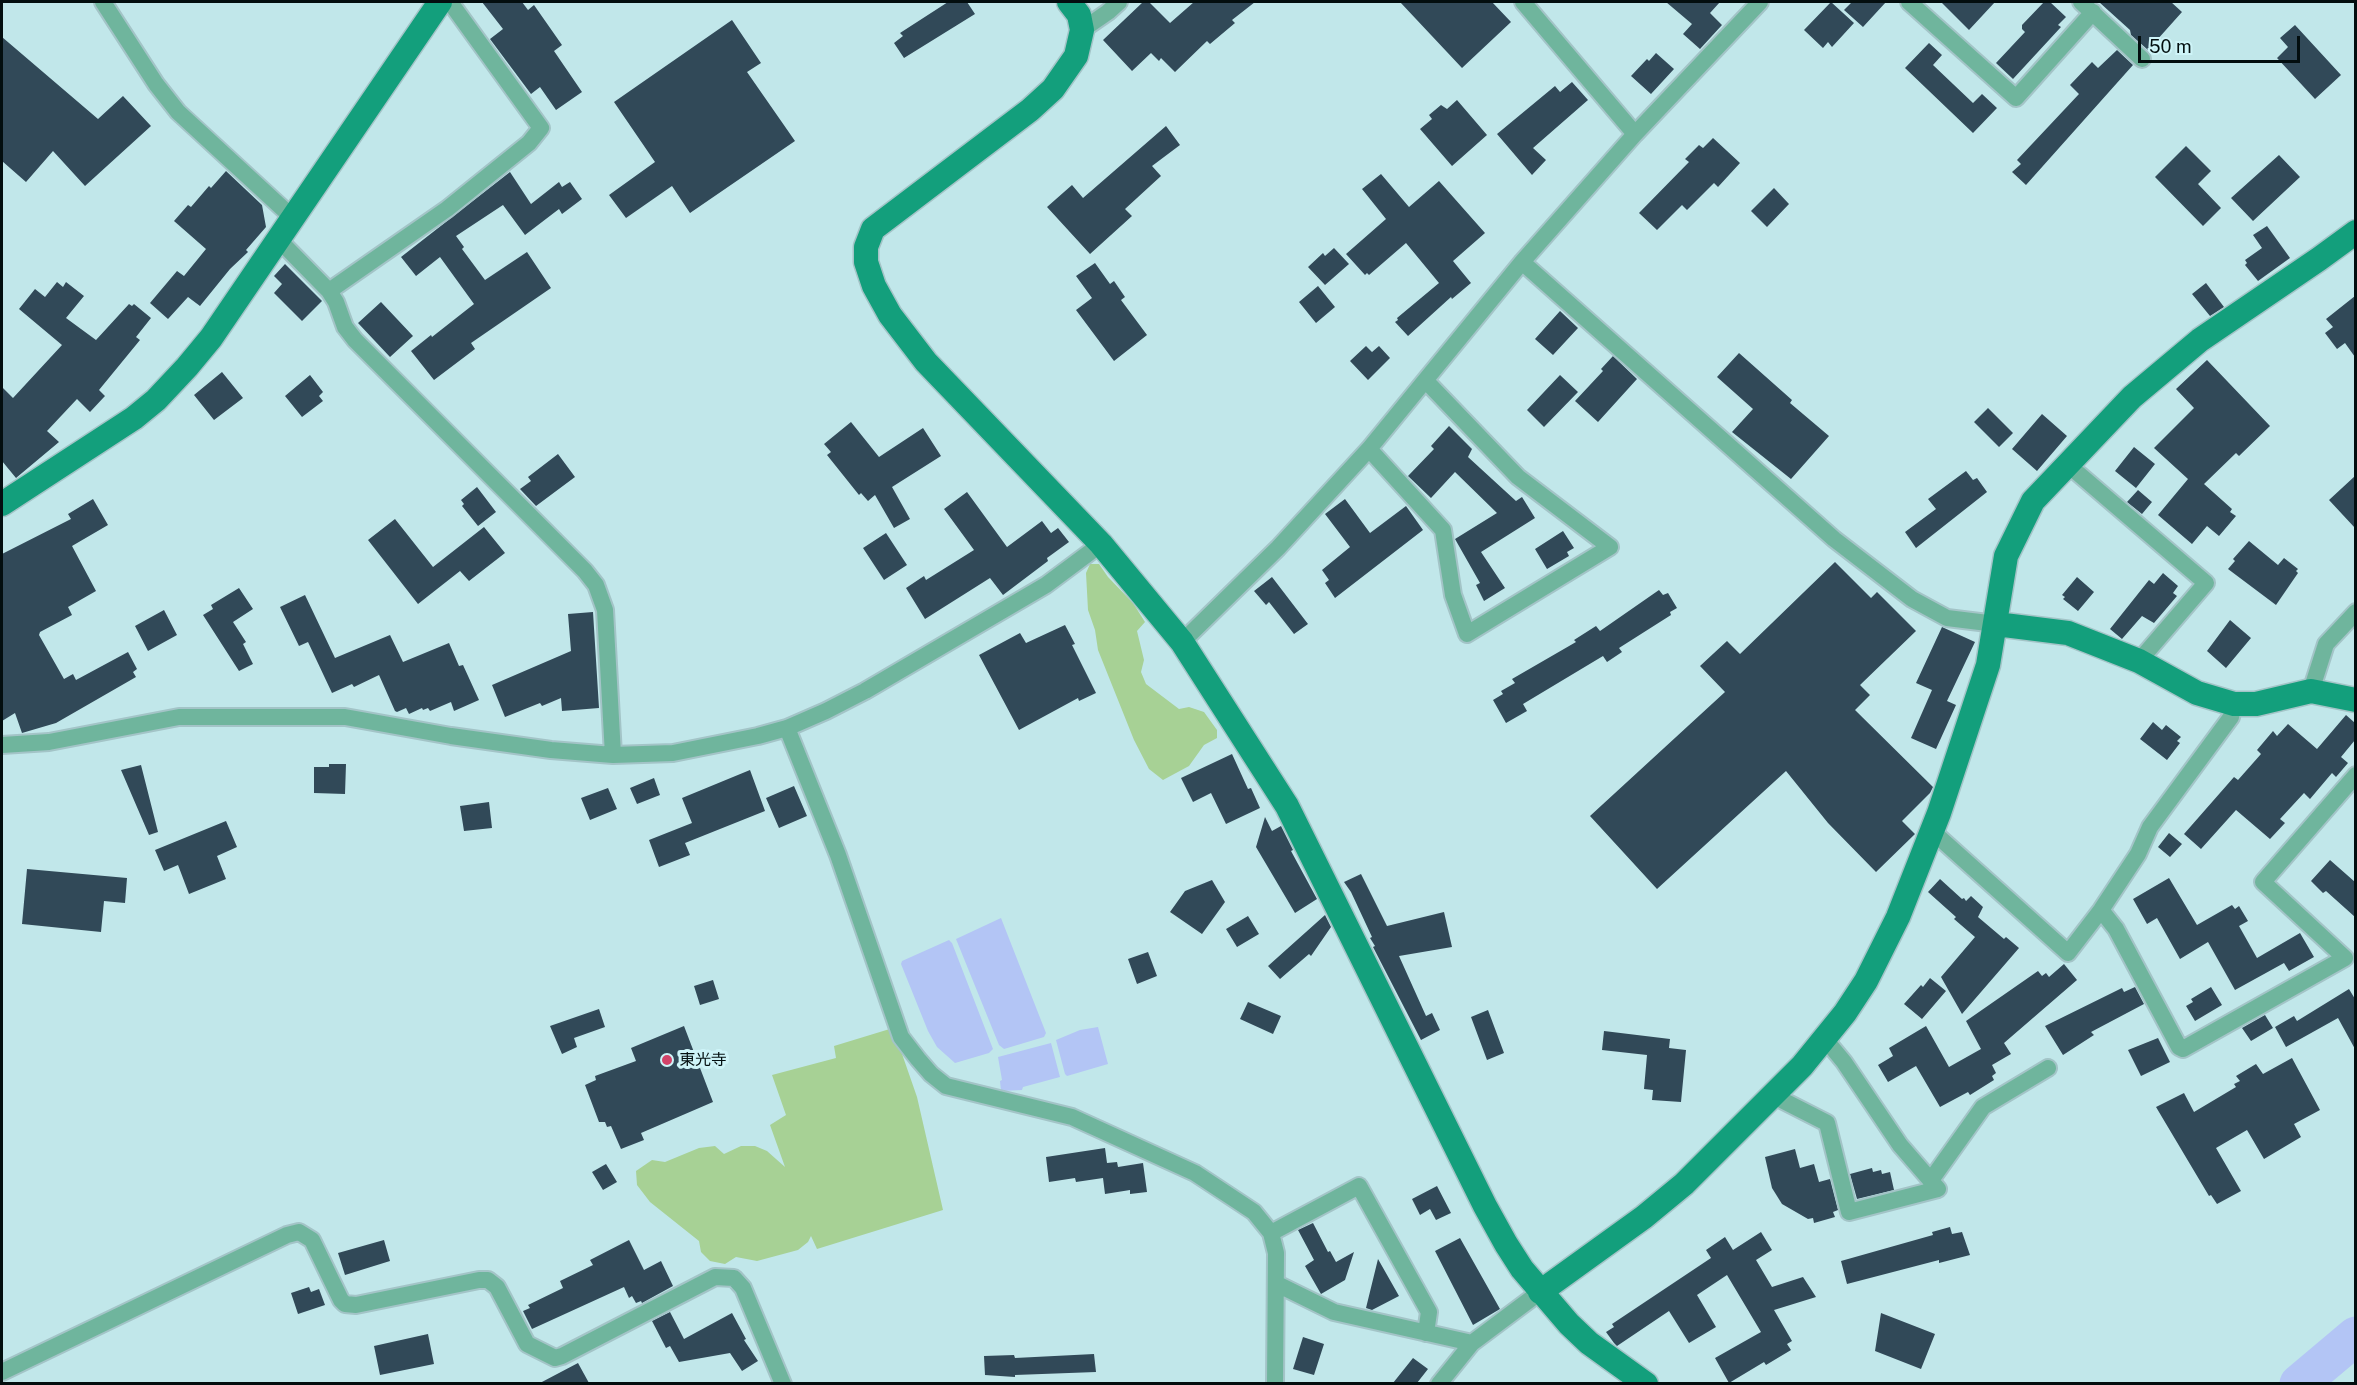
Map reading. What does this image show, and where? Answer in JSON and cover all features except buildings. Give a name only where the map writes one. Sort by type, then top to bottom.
[{"type":"street","points":[[103,2],[156,84],[178,112],[292,218]]},
{"type":"street","points":[[2,504],[134,418],[156,400],[187,367],[210,338],[440,2]]},
{"type":"street","points":[[329,291],[447,209],[529,143],[540,128],[450,2]]},
{"type":"street","points":[[1069,2],[1079,15],[1082,30],[1076,56],[1053,89],[1030,110],[873,229],[866,247],[866,262],[874,286],[890,315],[926,362],[1101,544],[1182,642],[1287,806],[1485,1206],[1522,1269],[1540,1292],[1589,1343],[1646,1383]]},
{"type":"street","points":[[1082,30],[1119,2]]},
{"type":"street","points":[[1523,2],[1635,135]]},
{"type":"street","points":[[1182,642],[1278,548],[1369,449],[1522,262],[1635,135],[1760,2]]},
{"type":"street","points":[[1909,2],[2016,98],[2087,7],[2142,59]]},
{"type":"street","points":[[1439,1383],[1472,1343],[1644,1217],[1684,1184],[1774,1096],[1825,1039],[1850,1005],[1880,954],[1898,917],[1932,831],[1988,665],[2006,556],[2033,501],[2066,463],[2132,397],[2200,340],[2355,232]]},
{"type":"street","points":[[278,239],[329,291],[336,302],[345,327],[354,340],[585,571],[596,585],[605,610],[613,755]]},
{"type":"street","points":[[1522,262],[1834,539],[1912,599],[1947,618],[2068,633],[2139,661],[2197,693],[2234,704],[2256,704],[2311,691],[2355,700]]},
{"type":"street","points":[[1369,449],[1443,530],[1453,595],[1467,633],[1610,547],[1518,477],[1426,381]]},
{"type":"street","points":[[2066,463],[2206,583],[2139,661]]},
{"type":"street","points":[[2,745],[49,742],[179,717],[345,717],[451,736],[551,750],[613,755],[673,753],[787,728],[865,691],[1046,585],[1101,544]]},
{"type":"street","points":[[2311,691],[2326,644],[2355,612]]},
{"type":"street","points":[[1932,831],[2068,952],[2101,910],[2138,854],[2150,827],[2231,717],[2234,704]]},
{"type":"street","points":[[787,728],[838,855],[902,1037],[931,1074],[946,1086],[1072,1117],[1195,1173],[1254,1212],[1271,1233],[1276,1253],[1275,1383]]},
{"type":"street","points":[[2101,910],[2116,929],[2179,1047],[2183,1048],[2345,958],[2263,882],[2355,775]]},
{"type":"street","points":[[1774,1096],[1827,1123],[1849,1212],[1938,1189],[1900,1145],[1844,1062],[1825,1039]]},
{"type":"street","points":[[1931,1180],[1983,1107],[2048,1068]]},
{"type":"street","points":[[1271,1233],[1359,1186],[1429,1312],[1426,1333]]},
{"type":"street","points":[[2,1372],[287,1235],[299,1232],[312,1240],[340,1300],[345,1304],[356,1305],[478,1280],[488,1280],[498,1287],[527,1344],[555,1358],[715,1278],[734,1278],[744,1288],[783,1383]]},
{"type":"street","points":[[1277,1284],[1334,1312],[1472,1343]]},
{"type":"green space","points":[[1090,564],[1099,564],[1133,603],[1145,622],[1137,631],[1144,660],[1141,672],[1146,684],[1179,709],[1189,707],[1204,712],[1217,730],[1217,738],[1204,745],[1189,766],[1163,780],[1149,769],[1134,740],[1098,650],[1095,630],[1088,610],[1086,573]]},
{"type":"green space","points":[[893,1028],[917,1097],[943,1210],[817,1249],[811,1236],[808,1242],[798,1250],[757,1261],[736,1257],[725,1264],[710,1261],[701,1252],[699,1241],[650,1202],[637,1185],[636,1171],[652,1160],[665,1162],[699,1148],[715,1146],[724,1154],[741,1146],[755,1146],[767,1151],[785,1167],[770,1125],[786,1115],[772,1075],[836,1058],[834,1046]]},
{"type":"water","points":[[1001,918],[1046,1033],[1044,1037],[1004,1049],[999,1045],[956,939]]},
{"type":"water","points":[[949,940],[993,1049],[989,1053],[955,1063],[937,1047],[928,1031],[901,964],[902,961]]},
{"type":"water","points":[[1098,1027],[1108,1064],[1067,1076],[1056,1040],[1080,1030]]},
{"type":"water","points":[[1051,1043],[1060,1077],[1023,1087],[1022,1090],[1001,1091],[1000,1081],[1002,1080],[998,1057]]},
{"type":"waterway","points":[[2299,1384],[2356,1336]]},
{"type":"place","name":"東光寺","points":[[667,1060]]}]
